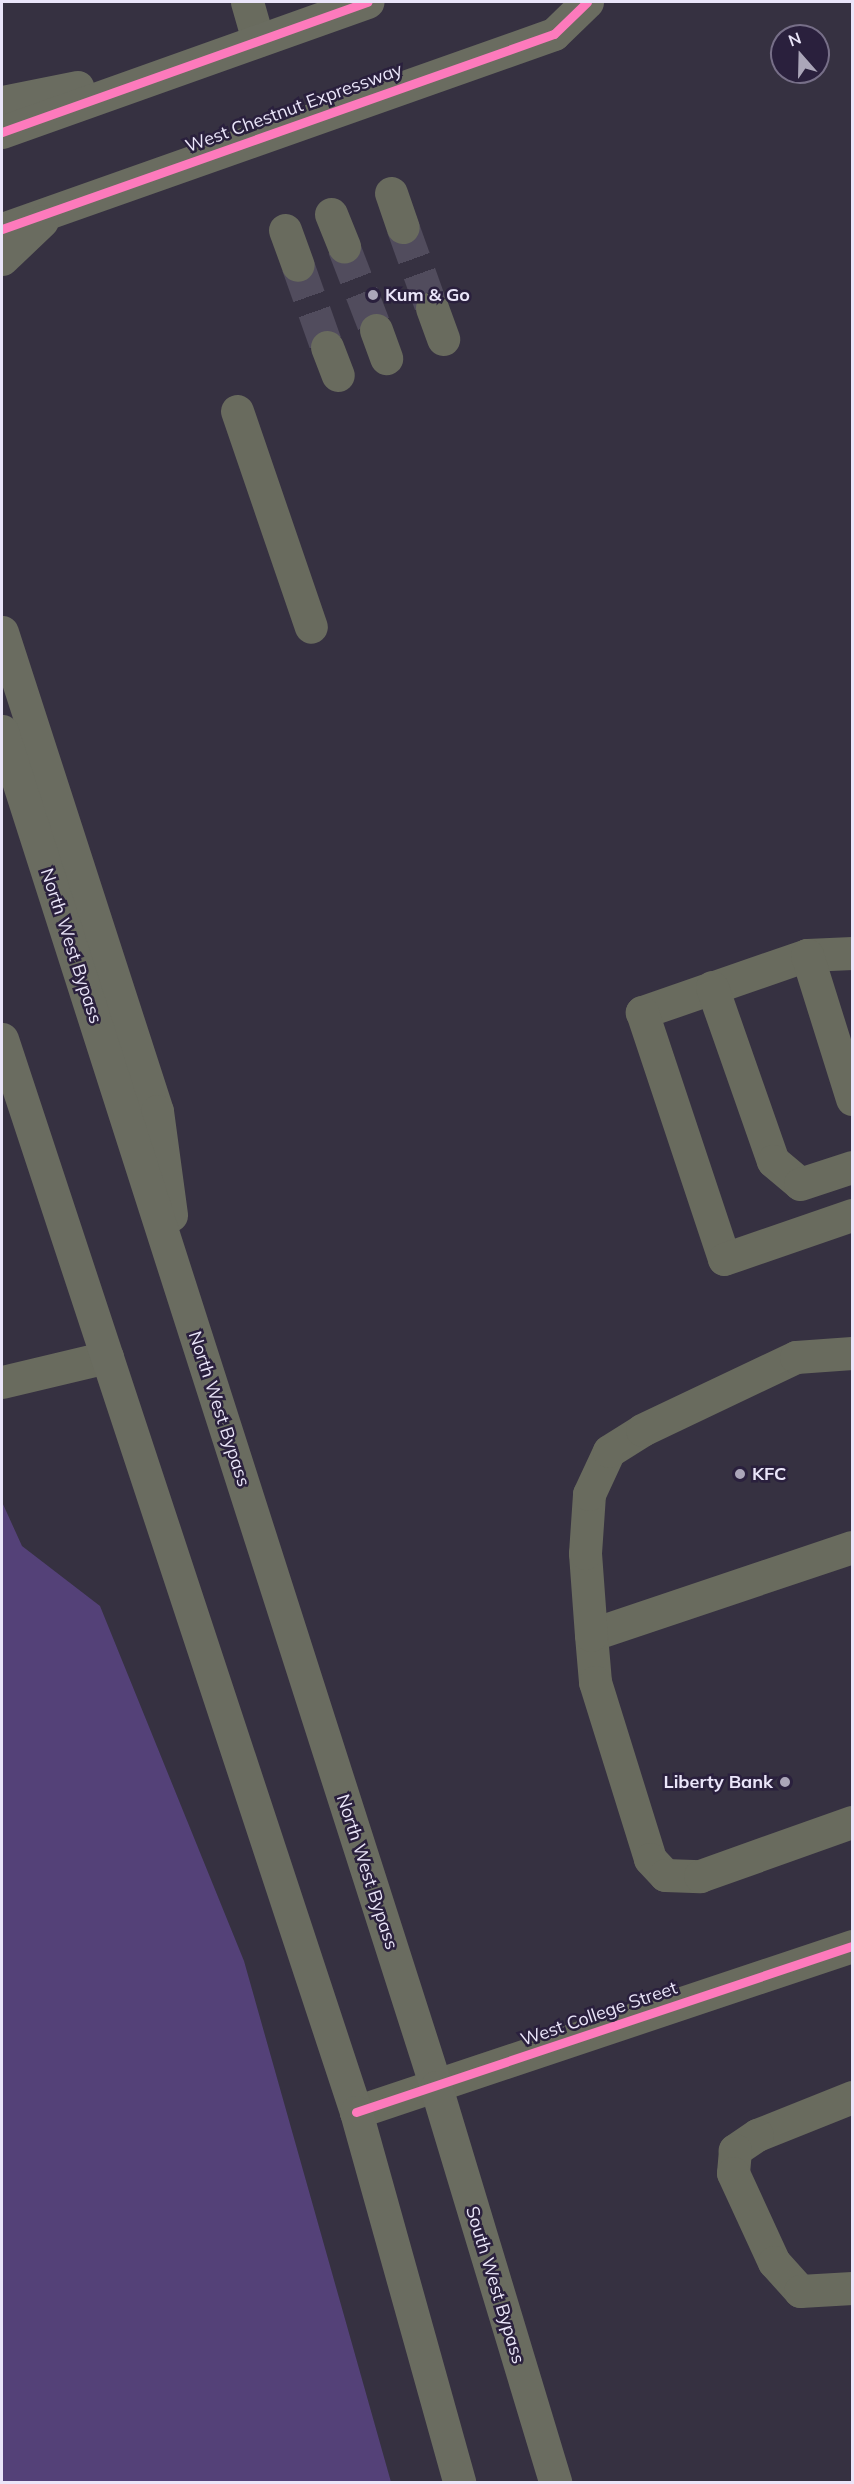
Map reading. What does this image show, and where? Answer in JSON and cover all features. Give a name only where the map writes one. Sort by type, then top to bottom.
[{"type":"main road","points":[[2,132],[368,2]]},
{"type":"main road","name":"West Chestnut Expressway","points":[[2,229],[554,34],[587,2]]},
{"type":"main road","points":[[2,102],[189,65]]},
{"type":"main road","points":[[2,259],[52,211]]},
{"type":"main road","points":[[2,632],[157,1111],[178,1282]]},
{"type":"main road","name":"North West Bypass","points":[[2,731],[436,2087]]},
{"type":"main road","points":[[2,1039],[356,2112],[459,2482]]},
{"type":"main road","name":"South West Bypass","points":[[436,2087],[555,2482]]},
{"type":"street","points":[[247,2],[258,40]]},
{"type":"street","points":[[391,193],[403,227]]},
{"type":"street","points":[[331,214],[344,247]]},
{"type":"street","points":[[285,230],[298,265]]},
{"type":"street","points":[[432,308],[442,339]]},
{"type":"street","points":[[237,411],[311,627]]},
{"type":"street","points":[[852,954],[807,955],[642,1012],[724,1259],[852,1215]]},
{"type":"street","points":[[807,955],[852,1099]]},
{"type":"street","points":[[712,987],[773,1161],[800,1184],[852,1167]]},
{"type":"street","points":[[851,1829],[700,1876],[665,1875],[650,1860],[602,1704],[591,1635],[585,1554],[589,1494],[609,1451],[642,1430],[796,1357],[852,1353]]},
{"type":"street","points":[[2,1382],[106,1357]]},
{"type":"street","points":[[591,1635],[852,1547]]},
{"type":"street","name":"West College Street","points":[[356,2112],[852,1946]]},
{"type":"street","points":[[852,2097],[757,2134],[735,2150],[733,2173],[774,2262],[800,2291],[852,2288]]},
{"type":"shaded area","points":[[2,1502],[22,1546],[100,1606],[244,1961],[391,2482],[2,2482]]},
{"type":"tunnel","points":[[403,227],[432,308]]},
{"type":"tunnel","points":[[344,247],[376,330]]},
{"type":"tunnel","points":[[298,265],[327,347]]},
{"type":"cycle path","points":[[2,132],[368,2]]},
{"type":"cycle path","points":[[2,229],[554,34],[587,2]]},
{"type":"cycle path","points":[[356,2112],[852,1946]]},
{"type":"place","name":"Kum & Go","points":[[373,295]]},
{"type":"place","name":"KFC","points":[[740,1474]]},
{"type":"place","name":"Liberty Bank","points":[[785,1782]]}]
